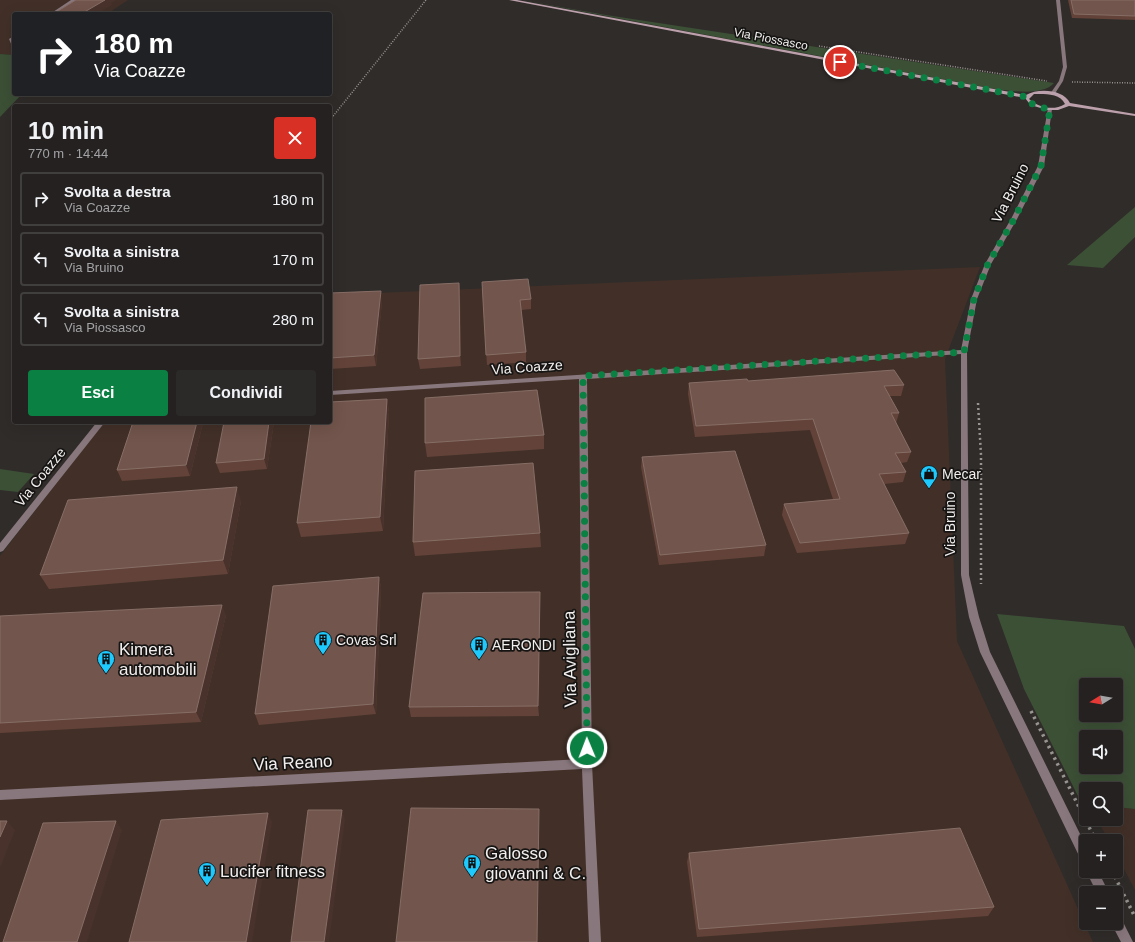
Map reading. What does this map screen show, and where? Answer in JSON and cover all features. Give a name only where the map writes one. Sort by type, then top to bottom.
[{"type":"street","points":[[55,12],[74,0]]},
{"type":"street","name":"Via Piossasco","points":[[511,0],[1027,97],[1033,93],[1052,94]]},
{"type":"street","points":[[1058,0],[1065,67],[1061,81],[1052,94],[1062,97],[1068,102],[1068,104]]},
{"type":"street","name":"Via Piossasco","points":[[1027,97],[1029,102],[1050,109]]},
{"type":"street","points":[[1050,109],[1062,108],[1068,104],[1135,115]]},
{"type":"street","name":"Via Bruino","points":[[1050,109],[1041,166],[1014,219],[988,264],[974,299],[964,352],[965,575],[974,617],[985,652],[1079,844]]},
{"type":"street","name":"Via Coazze","points":[[332,393],[964,352]]},
{"type":"street","name":"Via Avigliana","points":[[583,376],[587,764],[595,942]]},
{"type":"street","name":"Via Coazze","points":[[0,548],[99,424]]},
{"type":"street","name":"Via Reano","points":[[0,795],[587,764]]},
{"type":"street","points":[[1121,930],[1127,942]]},
{"type":"path","points":[[332,118],[426,0]]},
{"type":"path","points":[[1061,81],[1135,83]]},
{"type":"path","points":[[977,396],[981,455],[981,585]]},
{"type":"path","points":[[1029,707],[1092,834]]},
{"type":"path","points":[[1115,878],[1135,918]]},
{"type":"shaded area","points":[[0,0],[128,0],[110,12],[12,12],[12,55],[0,54]]},
{"type":"shaded area","points":[[980,267],[945,359],[957,641],[1079,911],[1079,930],[1088,930],[1093,942],[0,942],[0,556],[102,424],[332,424],[332,295]]},
{"type":"shaded area","points":[[1123,808],[1135,809],[1135,890],[1123,867],[1123,834],[1105,834],[1101,826],[1123,826]]},
{"type":"green space","points":[[521,0],[606,15],[1054,83],[1042,90],[1026,92],[995,89]]},
{"type":"green space","points":[[0,54],[12,55],[12,96],[20,96],[0,117]]},
{"type":"green space","points":[[1135,207],[1135,237],[1103,268],[1067,265]]},
{"type":"green space","points":[[0,469],[34,474],[18,492],[0,490]]},
{"type":"green space","points":[[997,614],[1124,626],[1135,649],[1135,809],[1123,808],[1123,782],[1079,782],[1079,798],[1024,689]]},
{"type":"building","points":[[76,0],[105,0],[84,12],[56,12]]},
{"type":"building","points":[[1071,0],[1135,0],[1135,16],[1074,14]]},
{"type":"building","points":[[528,279],[531,299],[520,300],[526,352],[486,355],[482,282]]},
{"type":"building","points":[[459,283],[460,356],[418,359],[420,285]]},
{"type":"building","points":[[381,291],[374,355],[332,358],[332,293]]},
{"type":"building","points":[[894,370],[904,385],[884,386],[899,413],[891,413],[911,452],[895,453],[906,472],[879,474],[909,533],[800,543],[784,504],[840,499],[813,419],[696,426],[689,383],[747,379],[748,381]]},
{"type":"building","points":[[537,390],[544,435],[425,443],[425,398]]},
{"type":"building","points":[[387,399],[380,517],[297,523],[311,424],[332,424],[332,402]]},
{"type":"building","points":[[132,424],[196,424],[186,465],[117,470]]},
{"type":"building","points":[[224,424],[269,424],[264,459],[216,463]]},
{"type":"building","points":[[735,451],[766,545],[660,555],[642,457]]},
{"type":"building","points":[[533,463],[540,533],[413,542],[415,471]]},
{"type":"building","points":[[237,487],[223,560],[40,575],[68,500]]},
{"type":"building","name":"Covas Srl","points":[[379,577],[373,704],[255,714],[273,586]]},
{"type":"building","name":"AERONDI","points":[[540,592],[538,706],[409,707],[423,593]]},
{"type":"building","name":"Kimera automobili","points":[[222,605],[196,712],[0,723],[0,616]]},
{"type":"building","name":"Galosso giovanni & C.","points":[[411,808],[539,809],[537,942],[396,942]]},
{"type":"building","points":[[308,810],[342,810],[324,942],[291,942]]},
{"type":"building","name":"Lucifer fitness","points":[[268,813],[246,942],[129,942],[161,820]]},
{"type":"building","points":[[0,821],[7,821],[0,837]]},
{"type":"building","points":[[116,821],[77,942],[3,942],[43,823]]},
{"type":"building","points":[[960,828],[994,907],[699,929],[689,853]]},
{"type":"place","name":"Mecar","points":[[929,489]]},
{"type":"place","name":"Covas Srl","points":[[323,655]]},
{"type":"place","name":"AERONDI","points":[[479,660]]},
{"type":"place","name":"Kimera automobili","points":[[106,674]]},
{"type":"place","name":"Galosso giovanni & C.","points":[[472,878]]},
{"type":"place","name":"Lucifer fitness","points":[[207,886]]},
{"type":"route","points":[[587,748],[583,376],[964,352],[974,299],[988,264],[1014,219],[1041,166],[1050,109],[1029,102],[1027,97],[840,62]]}]
